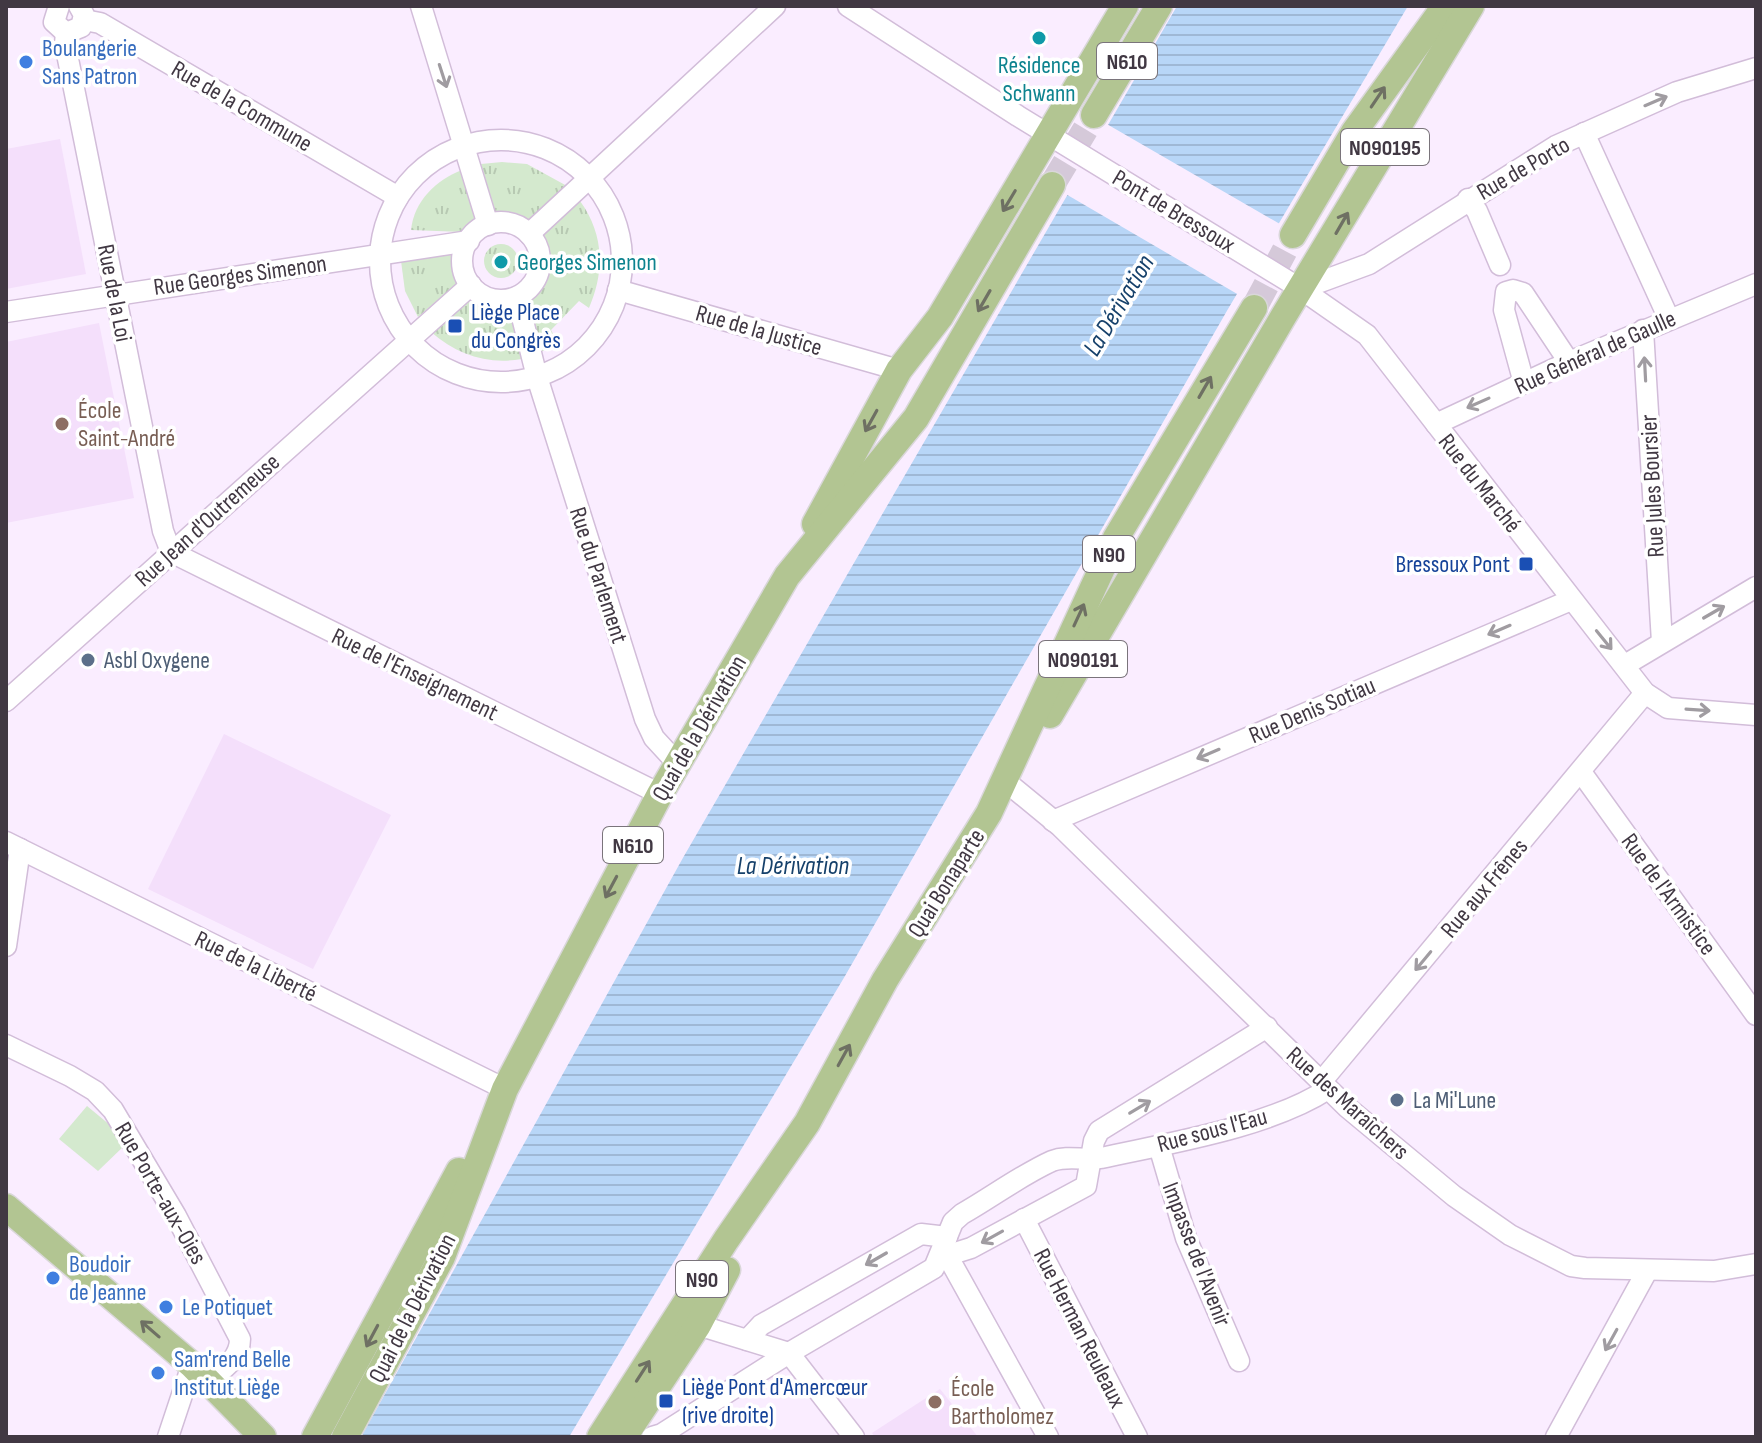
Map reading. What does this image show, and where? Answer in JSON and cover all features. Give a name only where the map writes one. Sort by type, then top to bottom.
[{"type":"main road","name":"N610","points":[[787,576],[899,370],[940,317],[1039,129],[1125,6]]},
{"type":"main road","name":"N610","points":[[1094,115],[1159,6]]},
{"type":"main road","points":[[1293,235],[1354,132],[1445,6]]},
{"type":"main road","name":"N090195","points":[[1301,289],[1471,6]]},
{"type":"main road","name":"Quai de la Dérivation","points":[[345,1437],[442,1257],[505,1089],[660,794],[787,576],[916,418],[1052,185]]},
{"type":"main road","name":"N090191","points":[[989,813],[1010,785],[1301,289]]},
{"type":"main road","name":"Quai Bonaparte","points":[[600,1437],[726,1240],[807,1123],[885,980],[989,813],[1116,538],[1254,308]]},
{"type":"main road","name":"N610","points":[[315,1437],[458,1173],[492,1121]]},
{"type":"main road","points":[[624,1437],[698,1325],[807,1123]]},
{"type":"main road","points":[[6,1207],[200,1373],[263,1437]]},
{"type":"street","name":"Rue de la Loi","points":[[59,6],[54,22],[66,33],[65,44],[114,293],[163,531],[171,552]]},
{"type":"street","points":[[421,6],[488,225]]},
{"type":"street","points":[[529,234],[775,6]]},
{"type":"street","name":"Pont de Bressoux","points":[[848,6],[1039,129],[1301,289]]},
{"type":"street","points":[[66,33],[77,31],[82,13]]},
{"type":"street","name":"Rue de la Commune","points":[[82,13],[398,197]]},
{"type":"street","name":"Rue de Porto","points":[[1301,289],[1369,264],[1538,156],[1584,133],[1677,92],[1756,68]]},
{"type":"street","points":[[1584,133],[1669,319]]},
{"type":"street","points":[[503,140],[532,143],[572,161],[590,179],[617,226],[622,263],[618,290],[608,318],[585,348],[555,370],[537,377],[499,382],[462,376],[428,358],[408,339],[385,297],[380,254],[386,222],[398,197],[431,162],[465,146],[503,140]]},
{"type":"street","points":[[1468,199],[1477,211],[1500,265]]},
{"type":"street","points":[[511,223],[529,234],[539,252],[540,265],[536,278],[517,297],[492,298],[471,285],[463,261],[469,241],[488,225],[511,223]]},
{"type":"street","name":"Rue Georges Simenon","points":[[6,312],[114,293],[469,241]]},
{"type":"street","name":"Rue Général de Gaulle","points":[[1436,424],[1569,362],[1756,284]]},
{"type":"street","name":"Rue Jean d'Outremeuse","points":[[6,701],[471,285]]},
{"type":"street","name":"Rue du Marché","points":[[1301,289],[1367,335],[1645,693]]},
{"type":"street","name":"Rue de la Justice","points":[[618,290],[899,370]]},
{"type":"street","points":[[1524,383],[1504,310],[1506,292],[1513,290],[1523,293],[1569,362]]},
{"type":"street","name":"Rue du Parlement","points":[[517,297],[537,377],[645,719],[654,738],[678,764]]},
{"type":"street","name":"Rue Jules Boursier","points":[[1643,330],[1662,642]]},
{"type":"street","name":"Rue de l'Enseignement","points":[[171,552],[660,794]]},
{"type":"street","points":[[1625,665],[1756,587]]},
{"type":"street","name":"Rue Denis Sotiau","points":[[1053,821],[1571,600]]},
{"type":"street","points":[[1645,693],[1668,708],[1756,715]]},
{"type":"street","name":"Rue aux Frênes","points":[[1324,1085],[1645,693]]},
{"type":"street","name":"Rue de l'Armistice","points":[[1581,772],[1756,1015]]},
{"type":"street","name":"Rue des Maraîchers","points":[[1010,785],[1053,821],[1324,1085],[1454,1196],[1510,1235],[1571,1266],[1714,1271],[1756,1264]]},
{"type":"street","points":[[6,946],[13,846]]},
{"type":"street","name":"Rue de la Liberté","points":[[13,846],[505,1089]]},
{"type":"street","name":"Rue sous l'Eau","points":[[747,1340],[761,1325],[921,1234],[955,1253],[971,1248],[1086,1186],[1099,1131],[1254,1039],[1267,1027]]},
{"type":"street","name":"Rue Porte-aux-Oies","points":[[6,1045],[70,1076],[104,1100],[176,1216],[240,1339],[240,1350],[235,1359],[200,1373]]},
{"type":"street","name":"Rue sous l'Eau","points":[[652,1437],[662,1434],[789,1353],[934,1268],[953,1222],[1054,1160],[1092,1159],[1159,1146],[1265,1117],[1311,1100],[1324,1085]]},
{"type":"street","name":"Impasse de l'Avenir","points":[[1159,1146],[1186,1238],[1239,1361]]},
{"type":"street","name":"Rue Herman Reuleaux","points":[[1024,1219],[1137,1437]]},
{"type":"street","points":[[944,1248],[1048,1437]]},
{"type":"street","points":[[1556,1437],[1647,1271]]},
{"type":"street","points":[[698,1325],[789,1353],[854,1437]]},
{"type":"street","points":[[168,1437],[200,1373]]},
{"type":"shaded area","points":[[60,139],[86,274],[6,289],[6,149]]},
{"type":"shaded area","name":"École Saint-André","points":[[99,323],[134,498],[6,523],[6,342]]},
{"type":"shaded area","points":[[224,734],[391,815],[313,969],[148,889]]},
{"type":"shaded area","name":"École Bartholomez","points":[[940,1389],[978,1437],[875,1437],[872,1433]]},
{"type":"green space","points":[[481,164],[527,164],[567,186],[529,220],[514,213],[495,212]]},
{"type":"green space","points":[[462,170],[477,219],[462,232],[411,230],[417,210],[428,193]]},
{"type":"green space","points":[[580,201],[598,240],[598,280],[589,308],[579,301],[551,330],[558,343],[541,352],[529,301],[537,295],[549,271],[549,253],[543,235]]},
{"type":"green space","points":[[501,244],[513,249],[518,261],[513,273],[501,278],[489,273],[484,261],[489,249]]},
{"type":"green space","points":[[453,253],[458,283],[418,317],[405,291],[401,261]]},
{"type":"green space","points":[[470,298],[489,309],[510,309],[522,359],[497,361],[474,356],[451,347],[431,332]]},
{"type":"green space","points":[[87,1106],[116,1130],[125,1145],[98,1171],[59,1139]]},
{"type":"water","name":"La Dérivation","points":[[1177,6],[1408,6],[1228,309],[845,976],[569,1437],[361,1437],[684,856]]},
{"type":"pier","points":[[1105,123],[1280,224],[1239,295],[1064,193]]},
{"type":"tunnel","points":[[1052,185],[1094,115]]},
{"type":"tunnel","points":[[1254,308],[1293,235]]},
{"type":"place","name":"Résidence Schwann","points":[[1039,38]]},
{"type":"place","name":"Boulangerie Sans Patron","points":[[26,62]]},
{"type":"place","name":"Georges Simenon","points":[[501,262]]},
{"type":"place","name":"Liège Place du Congrès","points":[[455,326]]},
{"type":"place","name":"École Saint-André","points":[[62,424]]},
{"type":"place","name":"Bressoux Pont","points":[[1526,564]]},
{"type":"place","name":"Asbl Oxygene","points":[[88,660]]},
{"type":"place","name":"La Mi'Lune","points":[[1397,1100]]},
{"type":"place","name":"Boudoir de Jeanne","points":[[53,1278]]},
{"type":"place","name":"Le Potiquet","points":[[166,1307]]},
{"type":"place","name":"Sam'rend Belle Institut Liège","points":[[158,1373]]},
{"type":"place","name":"Liège Pont d'Amercœur (rive droite)","points":[[666,1401]]},
{"type":"place","name":"École Bartholomez","points":[[935,1402]]}]
